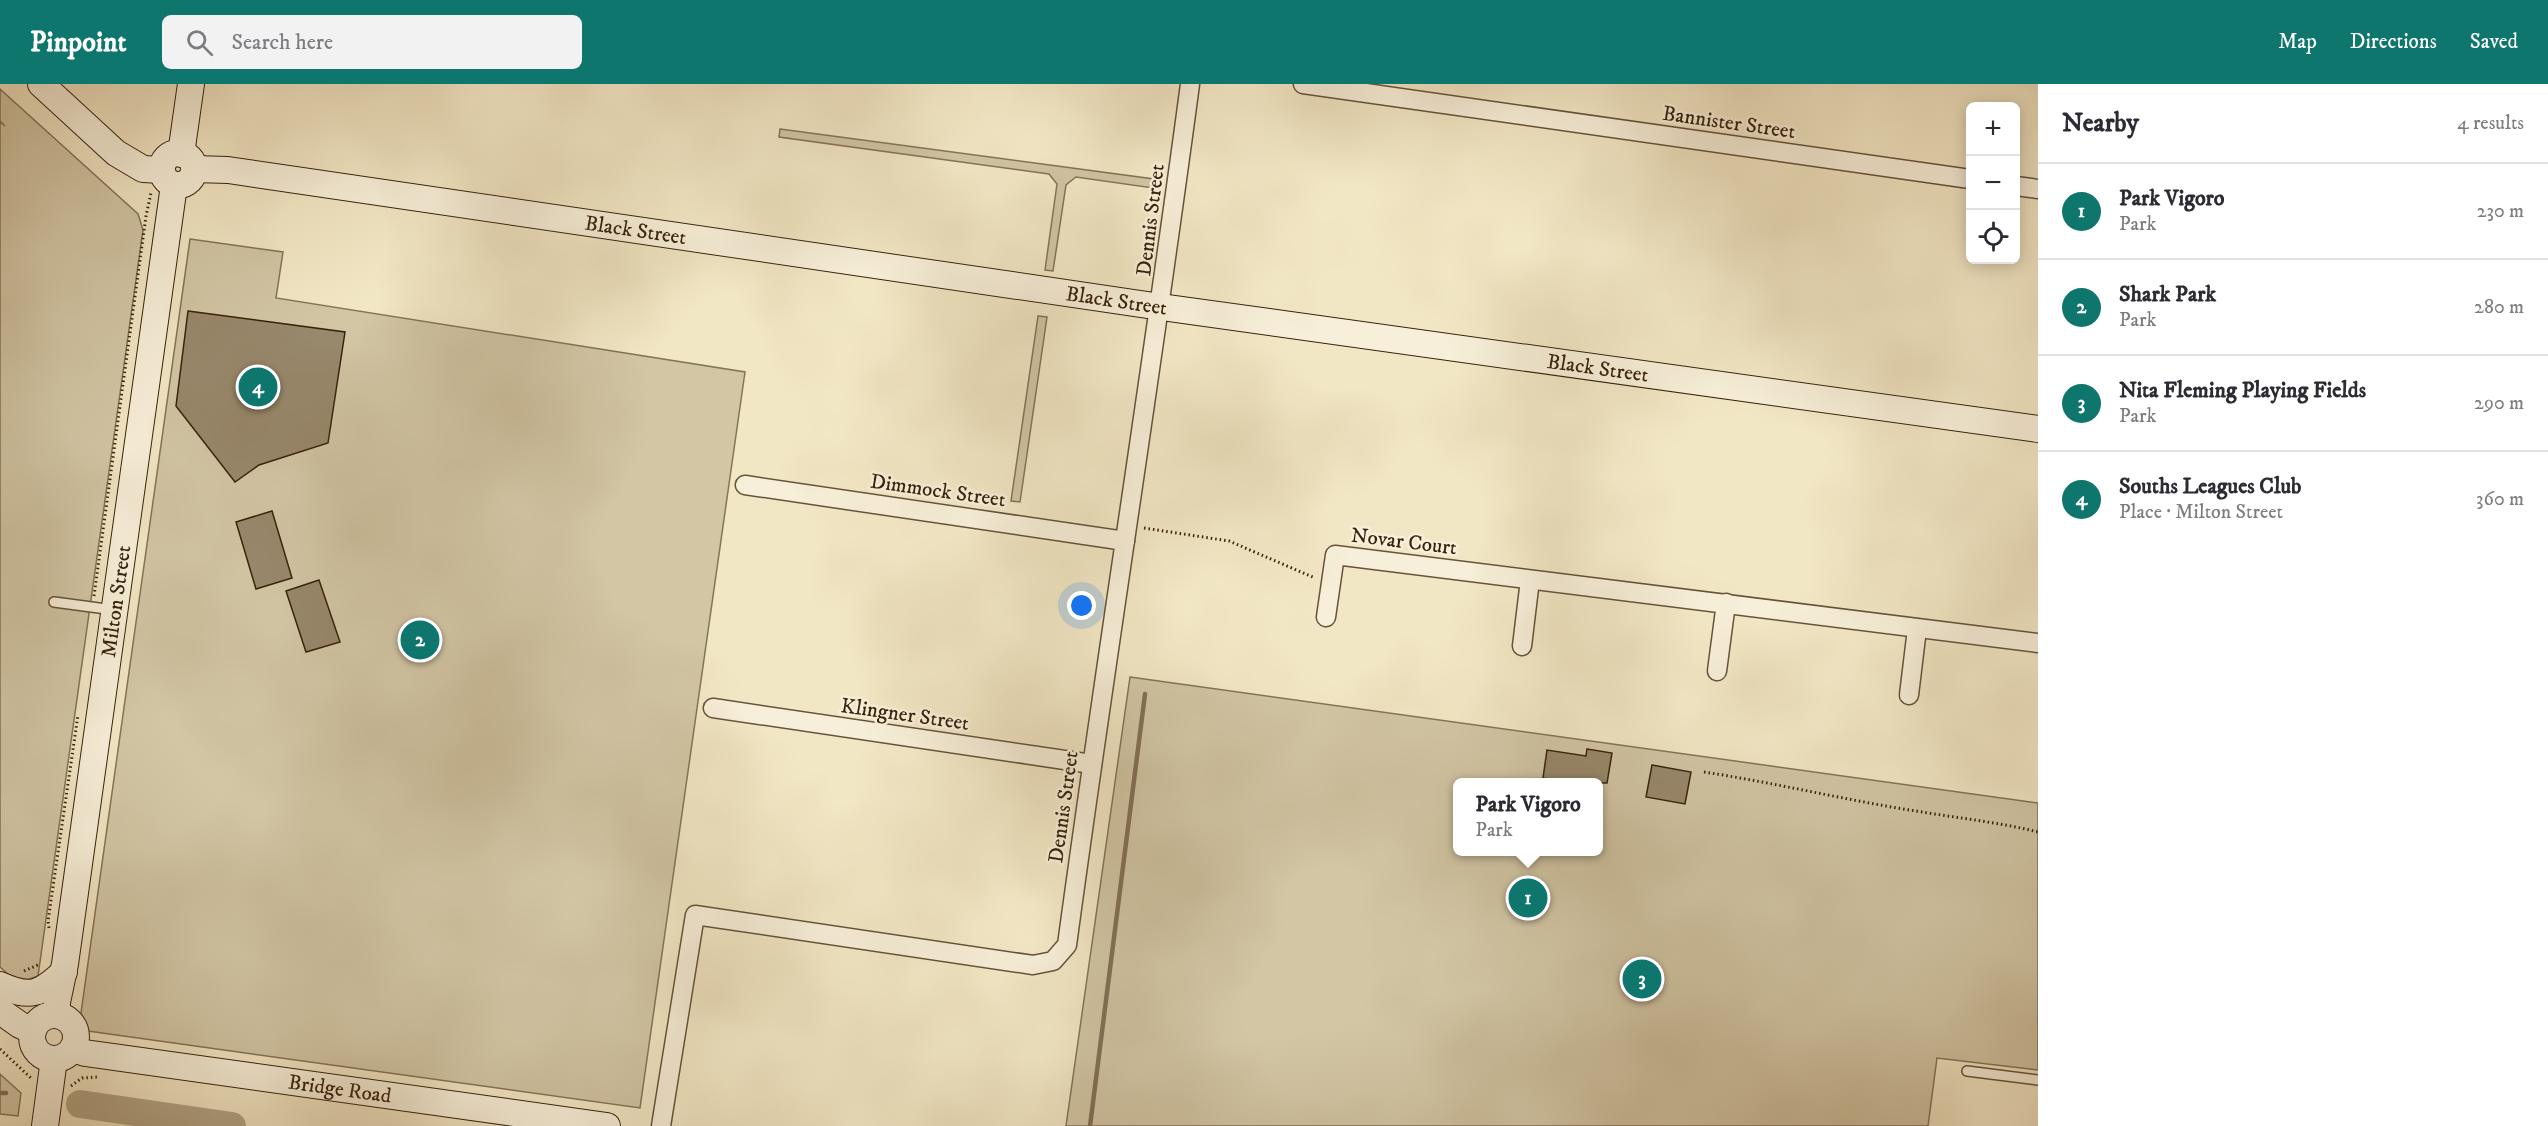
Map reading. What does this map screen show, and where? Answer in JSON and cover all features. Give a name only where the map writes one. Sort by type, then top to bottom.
[{"type":"street","points":[[41,84],[116,153],[143,169],[167,178],[188,182],[191,84]]},
{"type":"street","name":"Dennis Street","points":[[661,1126],[695,915],[1034,964],[1053,961],[1067,945],[1161,307],[1190,84]]},
{"type":"street","name":"Bannister Street","points":[[1303,84],[1966,178]]},
{"type":"street","name":"Black Street","points":[[188,161],[228,170],[1161,307],[2038,429]]},
{"type":"street","name":"Milton Street","points":[[57,1015],[55,965],[115,610],[167,178]]},
{"type":"street","points":[[2020,187],[2038,189]]},
{"type":"street","name":"Dimmock Street","points":[[745,484],[1126,533]]},
{"type":"street","name":"Novar Court","points":[[1326,617],[1335,555],[2038,643]]},
{"type":"street","points":[[1522,646],[1530,580]]},
{"type":"street","points":[[1717,671],[1726,603]]},
{"type":"street","points":[[1909,694],[1917,629]]},
{"type":"street","name":"Klingner Street","points":[[713,708],[1092,764]]},
{"type":"street","points":[[9,978],[17,992],[32,994],[48,987],[55,965]]},
{"type":"street","points":[[0,1011],[33,1031]]},
{"type":"street","points":[[45,1126],[64,1054],[77,1040],[74,1026],[70,1021],[57,1015],[45,1017],[35,1025],[33,1031],[33,1044],[36,1050],[47,1058],[64,1054]]},
{"type":"street","name":"Bridge Road","points":[[64,1054],[85,1053],[607,1126]]},
{"type":"lane","points":[[54,602],[115,610]]},
{"type":"lane","points":[[1967,1071],[2038,1080]]},
{"type":"path","points":[[94,594],[148,205],[152,192],[167,178]]},
{"type":"path","points":[[1126,533],[1229,542],[1331,585]]},
{"type":"path","points":[[50,931],[48,921],[80,710]]},
{"type":"path","points":[[1704,772],[1773,782],[1915,811],[2012,825],[2038,832]]},
{"type":"path","points":[[9,978],[35,967],[55,965]]},
{"type":"path","points":[[0,1050],[32,1079],[34,1085]]},
{"type":"path","points":[[68,1093],[71,1087],[82,1078],[98,1077]]},
{"type":"shaded area","points":[[0,89],[138,214],[143,230],[38,976],[18,983],[0,967],[0,122],[5,126],[0,121]]},
{"type":"shaded area","points":[[780,129],[1154,179],[1153,188],[1076,177],[1066,185],[1053,271],[1045,270],[1057,184],[1049,174],[779,137]]},
{"type":"shaded area","points":[[190,239],[283,252],[276,298],[745,372],[640,1108],[88,1031],[80,1020]]},
{"type":"shaded area","points":[[1038,316],[1047,317],[1020,502],[1011,501]]},
{"type":"shaded area","points":[[1130,677],[2038,803],[2038,1070],[1937,1058],[1928,1126],[1066,1126]]},
{"type":"shaded area","points":[[0,1074],[21,1093],[18,1116],[0,1114]]},
{"type":"building","points":[[188,311],[345,332],[328,443],[259,465],[235,482],[176,406]]},
{"type":"building","points":[[272,511],[292,578],[256,589],[236,522]]},
{"type":"building","points":[[319,580],[340,642],[306,652],[286,591]]},
{"type":"building","points":[[1587,749],[1612,753],[1607,783],[1603,783],[1603,778],[1543,778],[1547,750],[1586,756]]},
{"type":"building","points":[[1652,765],[1691,772],[1685,804],[1646,797]]},
{"type":"waterway","points":[[1090,1126],[1145,694]]},
{"type":"waterway","points":[[0,1093],[6,1093]]},
{"type":"waterway","points":[[80,1104],[232,1126]]},
{"type":"place","name":"Souths Leagues Club","points":[[258,387]]},
{"type":"place","name":"Shark Park","points":[[420,640]]},
{"type":"place","name":"Park Vigoro","points":[[1528,898]]},
{"type":"place","name":"Nita Fleming Playing Fields","points":[[1642,979]]}]
